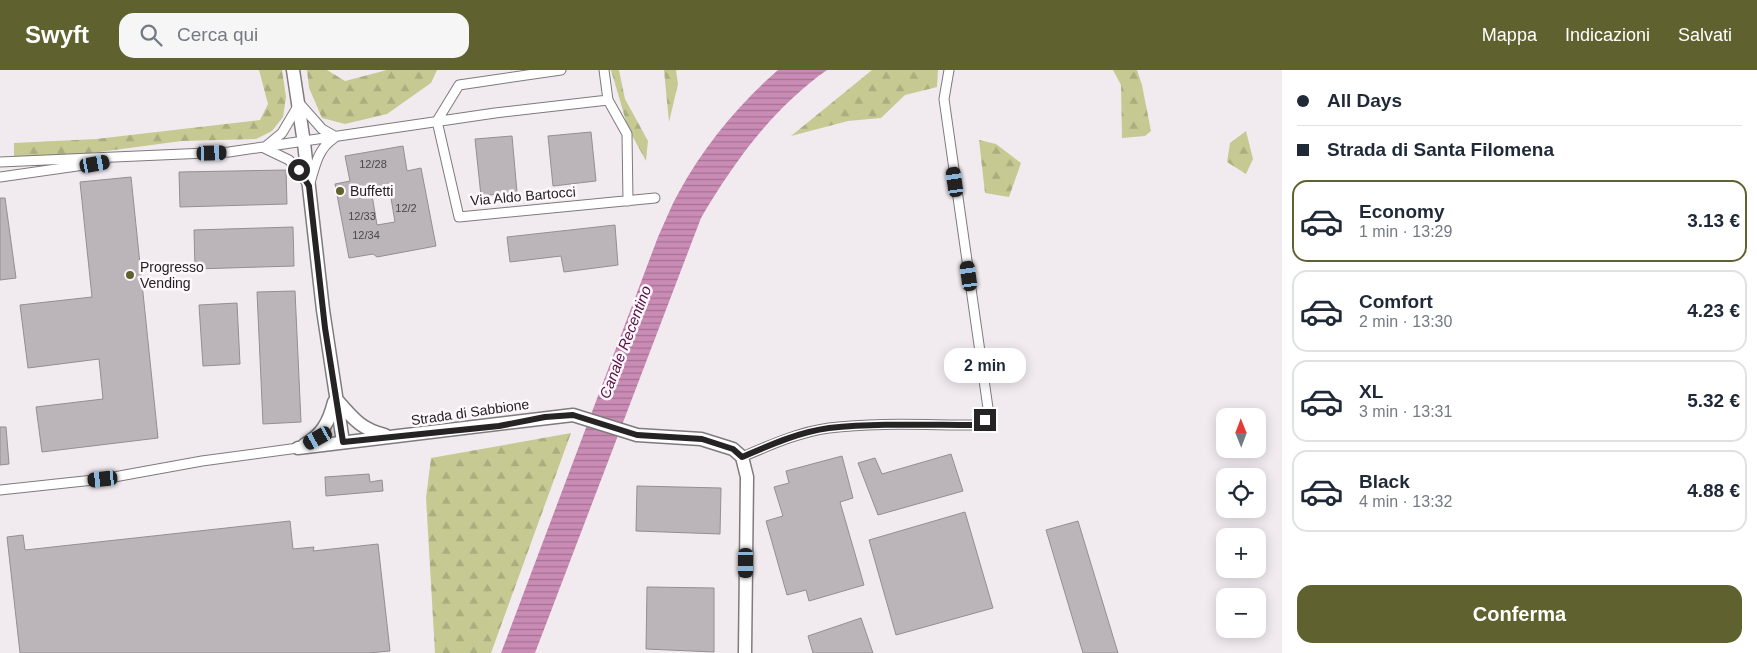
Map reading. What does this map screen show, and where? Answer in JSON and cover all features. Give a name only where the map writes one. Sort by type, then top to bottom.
[{"type":"main road","points":[[293,70],[299,103],[334,397],[343,442]]},
{"type":"main road","points":[[334,397],[354,420],[369,431],[397,437]]},
{"type":"main road","points":[[298,448],[318,438],[331,415],[334,397]]},
{"type":"main road","name":"Strada di Sabbione","points":[[298,448],[499,426],[545,417],[573,415],[628,433],[702,439],[733,449],[742,457]]},
{"type":"main road","points":[[742,457],[747,477],[745,653]]},
{"type":"street","points":[[437,122],[459,85],[562,70]]},
{"type":"street","points":[[604,70],[608,100],[627,134],[628,201]]},
{"type":"street","points":[[742,457],[778,441],[828,428],[974,425],[985,420],[988,408],[944,99],[949,70]]},
{"type":"street","points":[[0,162],[229,152],[608,100]]},
{"type":"street","points":[[299,103],[322,129],[336,137]]},
{"type":"street","points":[[264,148],[282,133],[295,115],[299,103]]},
{"type":"street","name":"Via Aldo Bartocci","points":[[437,122],[459,217],[655,198]]},
{"type":"street","points":[[309,186],[318,156],[325,144],[336,137]]},
{"type":"street","points":[[264,148],[289,160],[309,186]]},
{"type":"street","points":[[0,177],[140,156]]},
{"type":"street","name":"Strada di Sabbione","points":[[0,490],[103,479],[202,461],[298,448]]},
{"type":"green space","points":[[259,70],[282,70],[286,97],[283,117],[272,131],[256,139],[182,141],[76,155],[14,157],[14,143],[96,139],[260,120],[268,104]]},
{"type":"green space","points":[[307,70],[327,70],[345,81],[387,70],[437,70],[431,83],[387,114],[345,124],[322,118],[309,88]]},
{"type":"green space","points":[[611,70],[619,70],[625,99],[648,141],[646,161],[628,128]]},
{"type":"green space","points":[[664,70],[676,70],[678,84],[669,122]]},
{"type":"green space","points":[[872,70],[938,70],[937,87],[905,95],[881,118],[848,121],[791,136]]},
{"type":"green space","points":[[1113,70],[1137,70],[1142,85],[1151,131],[1145,136],[1122,138],[1121,85]]},
{"type":"green space","points":[[1246,131],[1253,159],[1246,174],[1227,162],[1230,143]]},
{"type":"green space","points":[[979,140],[996,144],[1021,163],[1009,197],[985,193]]},
{"type":"green space","points":[[571,433],[491,653],[435,653],[426,498],[431,458]]},
{"type":"water","name":"Canale Recentino","points":[[778,70],[827,70],[789,101],[756,137],[727,177],[701,218],[535,653],[501,653],[658,237],[673,203],[700,158],[723,126]]},
{"type":"building","points":[[591,132],[596,181],[553,186],[548,136]]},
{"type":"building","points":[[512,136],[517,192],[481,196],[475,139]]},
{"type":"building","points":[[403,146],[407,171],[421,168],[436,246],[377,257],[373,254],[349,258],[335,184],[350,181],[345,156]],"holes":[[[390,192],[395,222],[377,225],[372,195]]]},
{"type":"building","points":[[286,170],[287,204],[180,207],[179,172]]},
{"type":"building","points":[[131,177],[158,438],[42,452],[36,407],[103,399],[99,359],[28,368],[20,305],[92,297],[80,182]]},
{"type":"building","points":[[0,198],[5,198],[16,278],[0,280]]},
{"type":"building","points":[[615,225],[618,265],[564,272],[561,256],[510,262],[507,237]]},
{"type":"building","points":[[293,227],[294,266],[195,269],[194,230]]},
{"type":"building","points":[[295,291],[301,422],[263,424],[257,292]]},
{"type":"building","points":[[237,303],[240,364],[203,366],[199,305]]},
{"type":"building","points":[[0,427],[6,427],[9,464],[0,465]]},
{"type":"building","points":[[951,454],[963,491],[878,515],[858,463],[875,458],[882,474]]},
{"type":"building","points":[[842,456],[853,498],[840,502],[864,585],[809,601],[806,590],[787,595],[766,521],[783,516],[774,487],[789,483],[786,471]]},
{"type":"building","points":[[369,474],[370,482],[382,480],[383,491],[326,496],[325,477]]},
{"type":"building","points":[[637,486],[721,488],[720,534],[636,531]]},
{"type":"building","points":[[965,512],[993,608],[896,635],[869,540]]},
{"type":"building","points":[[290,521],[293,549],[314,547],[313,551],[378,544],[390,651],[368,653],[20,653],[7,537],[23,535],[25,550]]},
{"type":"building","points":[[1078,521],[1118,653],[1083,653],[1046,530]]},
{"type":"building","points":[[647,587],[714,588],[714,652],[646,649]]},
{"type":"building","points":[[861,618],[873,653],[813,653],[808,636]]},
{"type":"place","name":"Buffetti","points":[[340,191]]},
{"type":"place","name":"Progresso Vending","points":[[130,275]]},
{"type":"route","points":[[299,170],[309,186],[334,397],[343,442],[499,426],[545,417],[573,415],[637,435],[702,439],[733,449],[742,457],[778,441],[828,428],[974,425],[985,420]]}]
